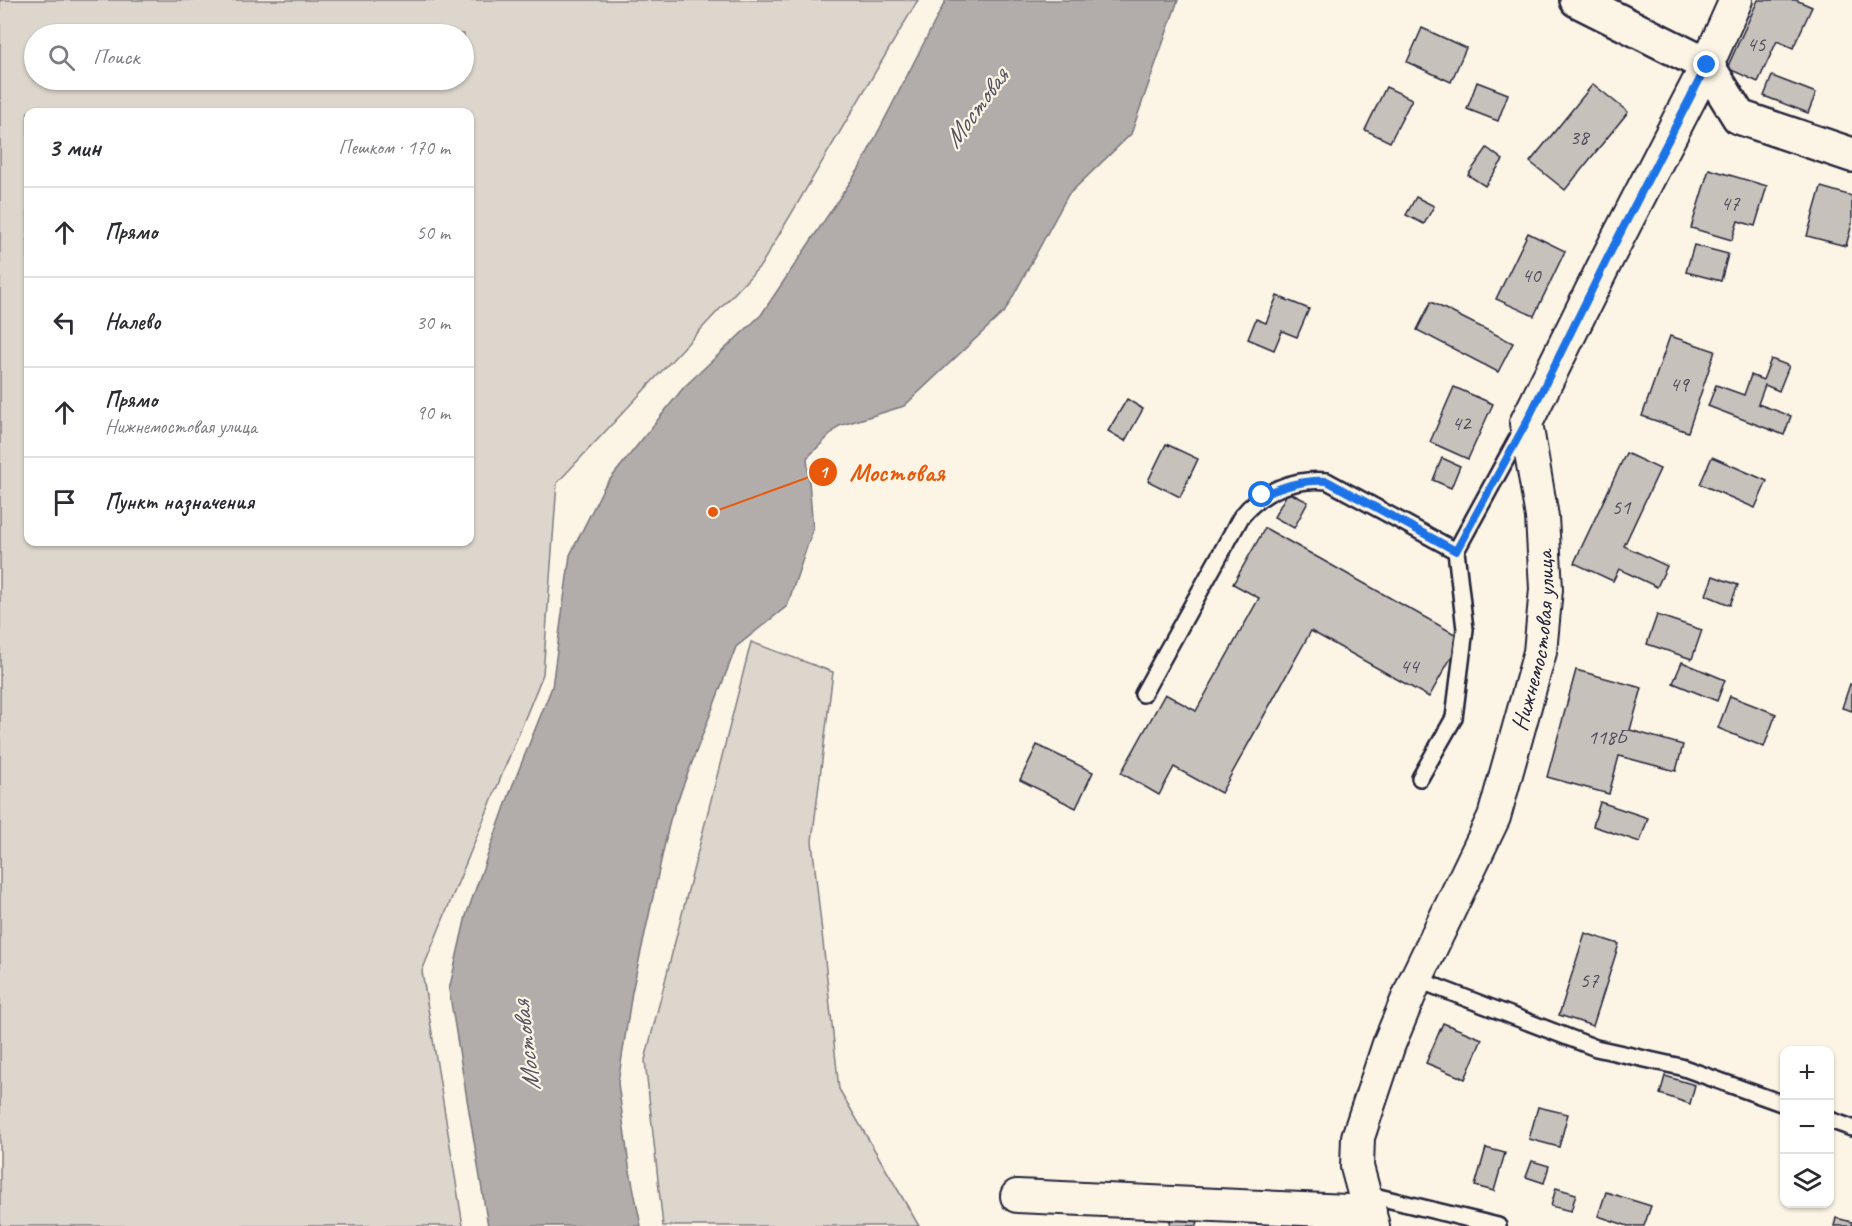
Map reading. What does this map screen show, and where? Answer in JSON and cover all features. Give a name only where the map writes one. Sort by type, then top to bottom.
[{"type":"street","points":[[1577,0],[1707,65],[1739,117],[1852,155]]},
{"type":"street","points":[[1526,423],[1707,65],[1736,0]]},
{"type":"street","name":"Нижнемостовая улица","points":[[1369,1210],[1357,1167],[1358,1137],[1389,1044],[1416,979],[1494,817],[1540,652],[1546,589],[1542,517],[1526,423]]},
{"type":"street","points":[[1017,1196],[1369,1210]]},
{"type":"lane","points":[[1420,778],[1454,718],[1465,629],[1456,551],[1526,423]]},
{"type":"lane","points":[[1143,694],[1242,517],[1251,504],[1262,495],[1299,483],[1313,480],[1327,481],[1456,551]]},
{"type":"lane","points":[[1416,979],[1596,1048],[1681,1067],[1780,1102]]},
{"type":"lane","points":[[1834,1121],[1852,1128]]},
{"type":"lane","points":[[1369,1210],[1498,1226]]},
{"type":"shaded area","points":[[0,0],[918,0],[761,265],[557,483],[543,674],[422,971],[463,1226],[0,1226]]},
{"type":"shaded area","points":[[751,642],[833,672],[812,841],[839,1089],[919,1226],[663,1226],[645,1060]]},
{"type":"water","points":[[946,0],[1178,0],[1131,134],[1068,195],[1005,311],[904,406],[839,426],[807,458],[813,529],[787,606],[736,647],[670,820],[632,992],[618,1083],[629,1166],[641,1226],[488,1226],[449,990],[466,916],[512,787],[552,687],[570,555],[604,487],[684,387],[761,315],[859,169]]},
{"type":"building","points":[[1758,0],[1796,0],[1812,7],[1793,48],[1777,41],[1758,82],[1727,68]]},
{"type":"building","points":[[1422,28],[1466,48],[1451,82],[1407,62]]},
{"type":"building","points":[[1772,76],[1816,93],[1808,113],[1764,96]]},
{"type":"building","points":[[1477,82],[1508,94],[1498,121],[1467,109]]},
{"type":"building","points":[[1593,84],[1628,112],[1565,190],[1530,162]]},
{"type":"building","points":[[1386,87],[1412,99],[1390,142],[1365,130]]},
{"type":"building","points":[[1487,148],[1503,160],[1485,186],[1468,175]]},
{"type":"building","points":[[1709,169],[1767,186],[1755,226],[1738,221],[1732,240],[1691,228]]},
{"type":"building","points":[[1821,187],[1852,196],[1852,224],[1846,246],[1807,236]]},
{"type":"building","points":[[1416,197],[1434,206],[1424,224],[1406,215]]},
{"type":"building","points":[[1528,233],[1565,251],[1534,316],[1496,299]]},
{"type":"building","points":[[1694,245],[1728,254],[1721,281],[1686,272]]},
{"type":"building","points":[[1277,296],[1309,309],[1297,337],[1282,331],[1274,350],[1248,339],[1256,319],[1266,323]]},
{"type":"building","points":[[1431,302],[1513,343],[1498,372],[1417,330]]},
{"type":"building","points":[[1670,336],[1715,351],[1688,432],[1642,416]]},
{"type":"building","points":[[1771,359],[1789,366],[1779,391],[1765,385],[1758,404],[1791,416],[1784,435],[1708,406],[1716,385],[1744,395],[1751,375],[1763,380]]},
{"type":"building","points":[[1454,387],[1493,404],[1468,459],[1430,442]]},
{"type":"building","points":[[1127,399],[1143,409],[1125,441],[1108,431]]},
{"type":"building","points":[[1166,444],[1198,459],[1180,497],[1148,481]]},
{"type":"building","points":[[1626,453],[1660,469],[1624,546],[1667,566],[1657,587],[1619,569],[1613,581],[1574,563]]},
{"type":"building","points":[[1712,457],[1767,481],[1755,508],[1700,484]]},
{"type":"building","points":[[1442,458],[1460,466],[1451,488],[1433,480]]},
{"type":"building","points":[[1288,492],[1308,502],[1294,528],[1274,517]]},
{"type":"building","points":[[1265,528],[1462,638],[1429,697],[1311,631],[1221,793],[1174,767],[1159,795],[1121,773],[1165,694],[1196,711],[1259,598],[1233,584]]},
{"type":"building","points":[[1713,576],[1738,585],[1730,605],[1706,595]]},
{"type":"building","points":[[1657,615],[1702,630],[1692,659],[1647,644]]},
{"type":"building","points":[[1682,662],[1725,680],[1717,701],[1673,683]]},
{"type":"building","points":[[1576,670],[1642,688],[1630,730],[1683,745],[1676,771],[1619,756],[1609,794],[1547,777]]},
{"type":"building","points":[[1850,684],[1852,685],[1852,711],[1842,708]]},
{"type":"building","points":[[1730,696],[1776,714],[1764,747],[1718,728]]},
{"type":"building","points":[[1037,745],[1093,772],[1076,808],[1020,780]]},
{"type":"building","points":[[1600,802],[1648,818],[1640,842],[1593,826]]},
{"type":"building","points":[[1585,933],[1619,944],[1593,1026],[1559,1015]]},
{"type":"building","points":[[1443,1023],[1482,1039],[1465,1079],[1426,1063]]},
{"type":"building","points":[[1665,1076],[1695,1085],[1690,1104],[1660,1094]]},
{"type":"building","points":[[1538,1107],[1568,1114],[1559,1147],[1529,1139]]},
{"type":"building","points":[[1486,1148],[1505,1153],[1494,1191],[1475,1186]]},
{"type":"building","points":[[1532,1161],[1549,1166],[1544,1183],[1526,1177]]},
{"type":"building","points":[[1556,1188],[1576,1194],[1571,1211],[1551,1206]]},
{"type":"building","points":[[1606,1192],[1651,1206],[1644,1226],[1628,1226],[1598,1216]]},
{"type":"building","points":[[1170,1217],[1198,1217],[1197,1226],[1170,1226]]},
{"type":"building","points":[[1836,1218],[1852,1222],[1852,1226],[1834,1226]]},
{"type":"place","name":"Мостовая","points":[[713,512]]},
{"type":"route","points":[[1262,495],[1299,483],[1313,480],[1327,481],[1456,551],[1526,423],[1707,65]]}]
